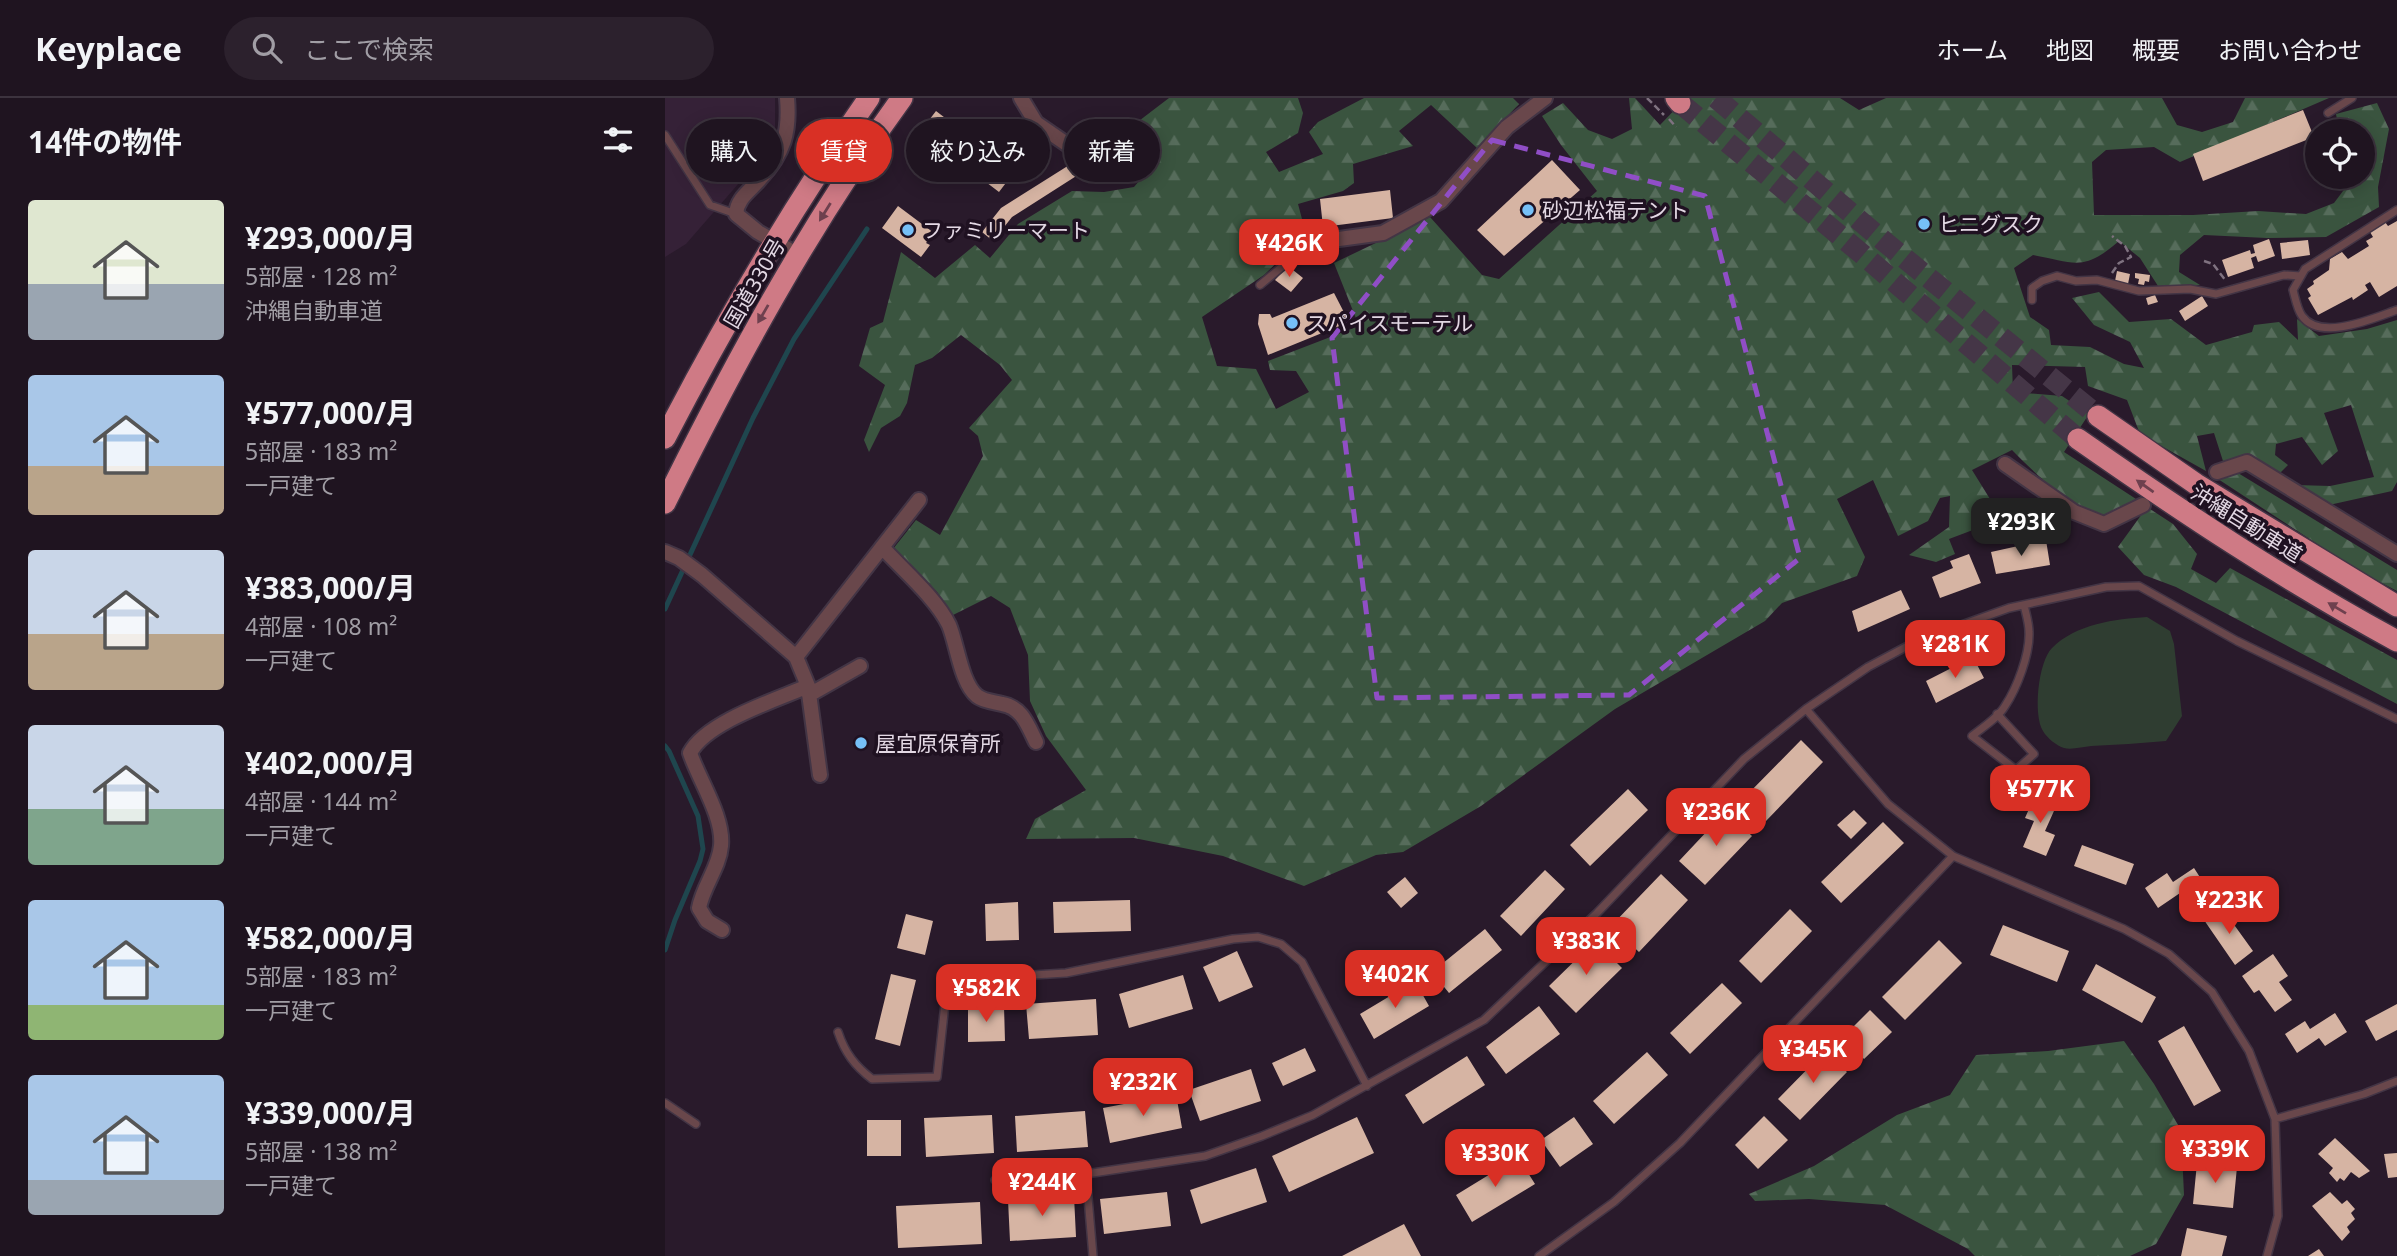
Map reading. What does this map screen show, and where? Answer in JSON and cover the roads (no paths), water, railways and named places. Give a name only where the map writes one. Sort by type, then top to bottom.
[{"type":"highway","name":"国道330号","points":[[665,438],[694,381],[774,241],[869,98]]},
{"type":"highway","name":"国道330号","points":[[665,503],[734,366],[798,255],[860,156],[902,98]]},
{"type":"highway","name":"沖縄自動車道","points":[[2098,416],[2196,484],[2397,606]]},
{"type":"highway","name":"沖縄自動車道","points":[[2078,439],[2177,509],[2397,641]]},
{"type":"street","points":[[787,98],[788,124],[785,142],[769,168],[742,198],[736,207],[736,214],[758,232],[798,255]]},
{"type":"street","points":[[1021,98],[1036,123],[1064,142]]},
{"type":"street","points":[[1318,237],[1339,239],[1383,233],[1441,201],[1507,127],[1545,98]]},
{"type":"street","points":[[2217,472],[2246,462],[2397,554]]},
{"type":"street","points":[[2005,464],[2074,512],[2104,524],[2143,505]]},
{"type":"street","points":[[796,657],[919,500]]},
{"type":"street","points":[[882,547],[939,609],[949,626],[968,683],[976,695],[1019,711],[1036,742]]},
{"type":"street","points":[[672,555],[696,570],[796,657],[809,690],[820,775]]},
{"type":"street","points":[[722,930],[707,921],[699,908],[701,894],[714,869],[721,846],[717,819],[690,753],[697,741],[719,726],[809,690],[860,666]]},
{"type":"lane","points":[[2328,113],[2352,98]]},
{"type":"lane","points":[[665,135],[710,205],[736,214]]},
{"type":"lane","points":[[2397,210],[2305,269],[2293,290],[2302,317],[2316,326],[2339,328],[2397,310]]},
{"type":"lane","points":[[1261,285],[1318,237]]},
{"type":"lane","points":[[2032,300],[2032,288],[2057,276],[2076,281],[2097,279],[2139,291],[2190,289],[2216,294],[2284,275],[2301,276]]},
{"type":"lane","points":[[995,1180],[1086,1174],[1205,1156],[1313,1115],[1367,1086],[1484,1020],[1597,914],[1744,759],[1806,709],[1868,667],[1917,641],[2024,605],[2106,587],[2139,586],[2237,641],[2397,719]]},
{"type":"lane","points":[[1997,714],[2034,754],[2015,770],[1972,736],[1997,714],[2005,708],[2022,669],[2029,645],[2024,605]]},
{"type":"lane","points":[[1806,709],[1888,804],[1953,856],[2123,929],[2168,954],[2212,992],[2249,1051],[2275,1119],[2278,1216],[2267,1256]]},
{"type":"lane","points":[[1539,1256],[1614,1202],[1680,1143],[1953,856]]},
{"type":"lane","points":[[838,1032],[842,1045],[855,1065],[872,1079],[937,1077],[947,976],[965,979],[1066,972],[1233,939],[1258,937],[1281,944],[1301,962],[1367,1086]]},
{"type":"lane","points":[[2275,1119],[2364,1094],[2397,1081]]},
{"type":"lane","points":[[665,1103],[697,1124]]},
{"type":"lane","points":[[1086,1174],[1093,1256]]},
{"type":"waterway","points":[[665,609],[753,418],[794,339],[867,229]]},
{"type":"waterway","points":[[665,746],[698,816],[703,849],[665,950]]},
{"type":"tunnel","points":[[1716,98],[1886,243],[2098,416]]},
{"type":"tunnel","points":[[1680,103],[2078,439]]},
{"type":"place","name":"砂辺松福テント","points":[[1528,210]]},
{"type":"place","name":"ヒニグスク","points":[[1924,224]]},
{"type":"place","name":"ファミリーマート","points":[[908,230]]},
{"type":"place","name":"スパイスモーテル","points":[[1292,323]]},
{"type":"place","name":"屋宜原保育所","points":[[861,743]]}]
